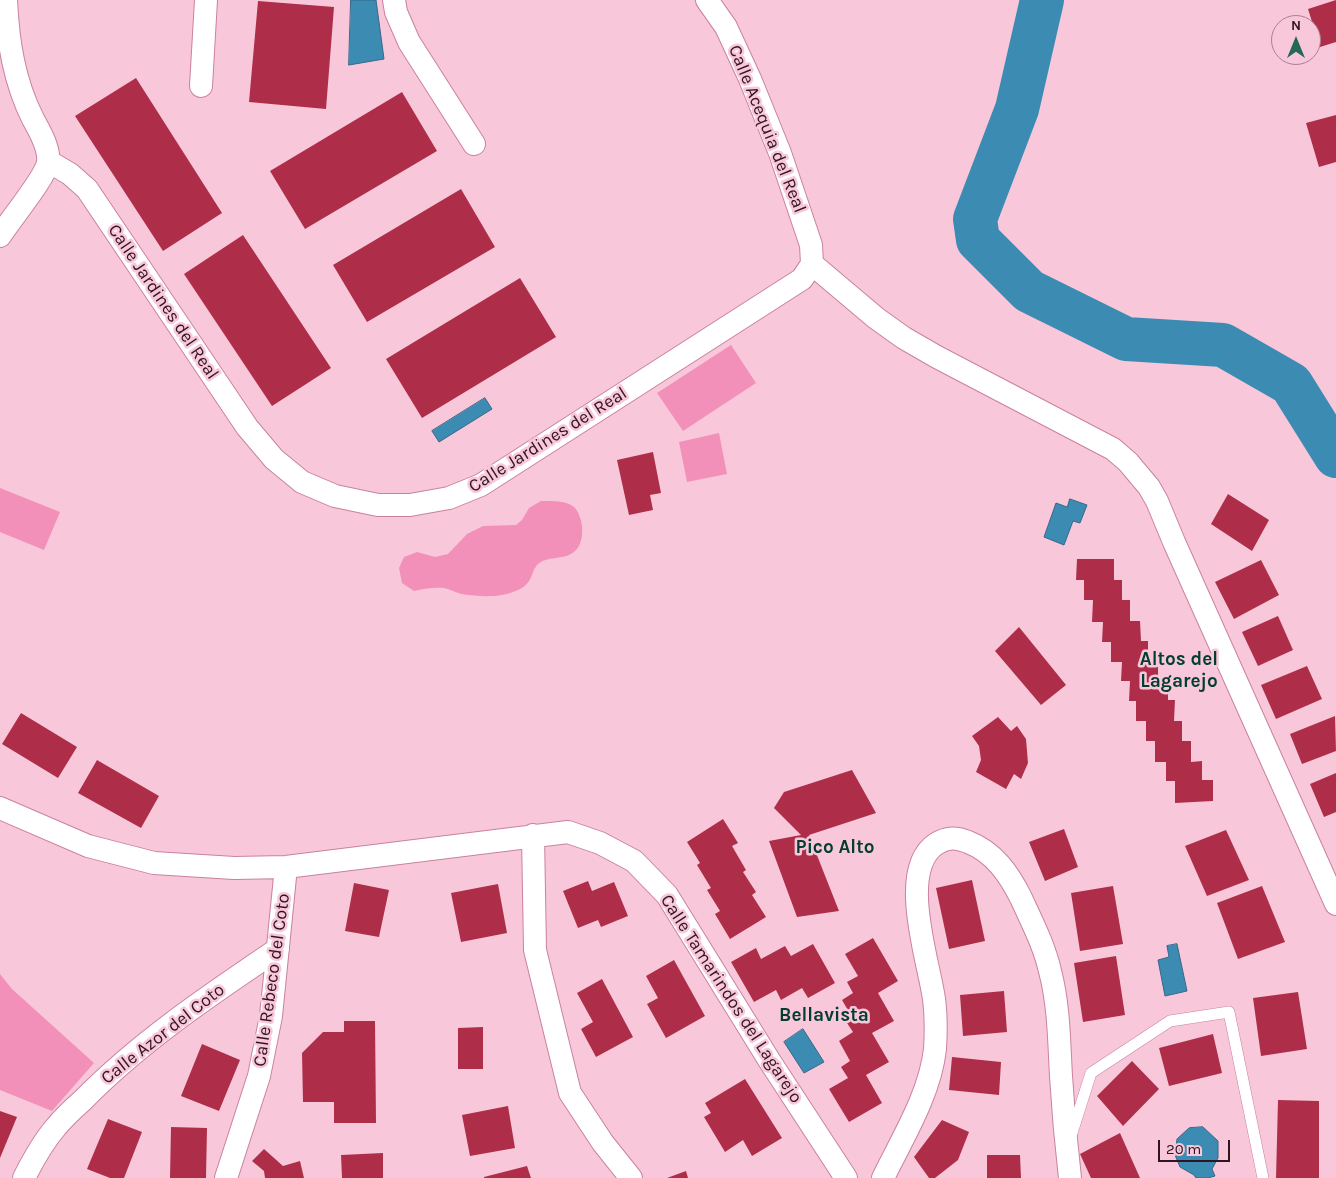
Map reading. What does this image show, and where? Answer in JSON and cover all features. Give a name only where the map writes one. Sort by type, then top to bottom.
[{"type":"street","points":[[0,236],[38,183],[48,161],[44,141],[20,93],[7,30],[6,0]]},
{"type":"street","points":[[201,86],[206,0]]},
{"type":"street","points":[[394,0],[396,12],[409,42],[474,144]]},
{"type":"street","name":"Calle Acequia del Real","points":[[707,0],[726,27],[750,79],[780,153],[811,245],[812,264]]},
{"type":"street","name":"Calle Jardines del Real","points":[[48,161],[70,174],[88,189],[247,427],[274,459],[302,482],[335,496],[378,505],[410,505],[449,498],[481,484],[802,279],[812,264]]},
{"type":"street","points":[[812,264],[876,318],[904,338],[1113,450],[1128,462],[1149,487],[1336,904]]},
{"type":"street","name":"Calle Tamarindos del Lagarejo","points":[[0,808],[88,846],[154,862],[234,868],[286,867],[568,832],[600,843],[634,861],[667,895],[769,1060],[846,1178]]},
{"type":"street","points":[[533,835],[535,950],[570,1093],[603,1143],[631,1178]]},
{"type":"street","points":[[884,1178],[925,1090],[934,1048],[934,1000],[920,931],[917,882],[922,861],[931,848],[945,839],[959,838],[979,846],[1000,863],[1013,883],[1039,935],[1056,999],[1062,1102],[1070,1178]]},
{"type":"street","name":"Calle Rebeco del Coto","points":[[226,1178],[259,1076],[271,1016],[286,867]]},
{"type":"street","name":"Calle Azor del Coto","points":[[24,1178],[36,1153],[56,1126],[98,1084],[140,1047],[213,993],[278,949]]},
{"type":"lane","points":[[1067,1149],[1091,1074],[1170,1021],[1229,1012],[1263,1178]]},
{"type":"shaded area","points":[[731,345],[756,383],[683,431],[657,393]]},
{"type":"shaded area","points":[[719,433],[727,474],[687,482],[679,442]]},
{"type":"shaded area","points":[[0,488],[60,512],[44,550],[0,532]]},
{"type":"shaded area","points":[[541,501],[563,502],[574,507],[582,523],[582,536],[578,548],[574,552],[538,564],[527,584],[518,590],[498,596],[483,596],[462,594],[444,588],[414,591],[402,583],[399,568],[404,557],[417,552],[435,557],[448,554],[467,534],[483,526],[516,525],[522,520],[529,508]]},
{"type":"shaded area","points":[[0,974],[12,989],[94,1063],[52,1111],[0,1090]]},
{"type":"water","points":[[351,0],[376,0],[384,59],[349,65]]},
{"type":"water","points":[[485,398],[492,409],[439,442],[432,431]]},
{"type":"water","points":[[1070,499],[1087,505],[1080,523],[1073,521],[1064,545],[1044,537],[1056,503],[1067,507]]},
{"type":"water","points":[[1177,944],[1187,991],[1165,996],[1158,960],[1169,957],[1167,946]]},
{"type":"water","points":[[803,1029],[824,1062],[804,1073],[784,1042]]},
{"type":"water","points":[[1203,1127],[1218,1141],[1218,1158],[1212,1169],[1215,1176],[1196,1178],[1180,1167],[1175,1155],[1177,1139],[1189,1128]]},
{"type":"building","points":[[1336,0],[1336,42],[1321,47],[1321,15],[1310,15],[1308,9]]},
{"type":"building","points":[[258,1],[334,7],[326,109],[249,102]]},
{"type":"building","points":[[136,78],[222,213],[163,251],[75,116]]},
{"type":"building","points":[[402,92],[437,151],[305,229],[270,171]]},
{"type":"building","points":[[1336,115],[1336,162],[1319,167],[1306,123]]},
{"type":"building","points":[[461,189],[495,247],[367,322],[333,265]]},
{"type":"building","points":[[243,235],[331,368],[272,406],[184,274]]},
{"type":"building","points":[[520,278],[556,337],[422,418],[386,359]]},
{"type":"building","points":[[653,452],[661,493],[650,495],[653,510],[629,515],[617,460]]},
{"type":"building","points":[[1228,494],[1269,520],[1252,551],[1211,524]]},
{"type":"building","points":[[1077,559],[1114,559],[1114,580],[1122,580],[1122,600],[1130,600],[1130,621],[1140,621],[1141,641],[1148,641],[1148,661],[1158,661],[1158,681],[1168,681],[1168,700],[1175,700],[1174,721],[1182,721],[1182,741],[1191,741],[1191,762],[1202,761],[1202,780],[1213,780],[1213,801],[1175,803],[1175,781],[1166,781],[1166,762],[1155,762],[1155,741],[1146,741],[1146,721],[1136,721],[1136,701],[1129,701],[1130,681],[1121,681],[1122,662],[1111,662],[1111,642],[1102,642],[1103,622],[1092,622],[1093,600],[1084,600],[1084,580],[1076,580]]},
{"type":"building","points":[[1261,560],[1279,595],[1234,619],[1215,582]]},
{"type":"building","points":[[1278,616],[1293,650],[1258,666],[1242,632]]},
{"type":"building","points":[[1019,627],[1066,685],[1041,705],[995,651]]},
{"type":"building","points":[[1307,666],[1322,699],[1276,719],[1261,685]]},
{"type":"building","points":[[21,713],[77,747],[58,778],[2,744]]},
{"type":"building","points":[[1335,716],[1336,751],[1302,764],[1290,734]]},
{"type":"building","points":[[998,717],[1011,731],[1017,726],[1026,739],[1028,763],[1021,779],[1014,774],[1006,789],[976,772],[981,760],[979,746],[972,736]]},
{"type":"building","points":[[97,760],[159,796],[141,828],[78,793]]},
{"type":"building","points":[[852,770],[876,813],[809,835],[839,911],[797,917],[769,841],[801,835],[774,808],[784,792]]},
{"type":"building","points":[[1336,773],[1336,812],[1324,817],[1310,784]]},
{"type":"building","points":[[723,819],[738,843],[732,846],[746,870],[743,872],[756,892],[752,895],[766,917],[730,939],[715,914],[720,911],[707,890],[711,888],[697,865],[700,863],[687,842]]},
{"type":"building","points":[[1064,829],[1078,867],[1045,881],[1029,842]]},
{"type":"building","points":[[1226,830],[1249,880],[1207,896],[1185,846]]},
{"type":"building","points":[[972,880],[985,941],[949,949],[936,888]]},
{"type":"building","points":[[588,881],[592,891],[614,882],[628,916],[601,927],[598,920],[578,928],[563,891]]},
{"type":"building","points":[[354,883],[389,890],[379,937],[345,931]]},
{"type":"building","points":[[498,884],[507,933],[461,942],[451,893]]},
{"type":"building","points":[[1113,886],[1123,944],[1080,951],[1071,893]]},
{"type":"building","points":[[1262,886],[1285,942],[1238,959],[1217,903]]},
{"type":"building","points":[[873,938],[898,981],[878,993],[894,1021],[872,1033],[889,1062],[866,1075],[882,1103],[849,1122],[829,1089],[848,1078],[841,1067],[850,1061],[839,1041],[853,1032],[847,1023],[853,1019],[842,1000],[853,993],[847,982],[858,976],[845,954]]},
{"type":"building","points":[[813,944],[835,983],[808,998],[802,988],[781,1000],[776,990],[754,1002],[731,962],[756,948],[761,959],[785,946],[791,956]]},
{"type":"building","points":[[1116,956],[1125,1015],[1083,1022],[1074,963]]},
{"type":"building","points":[[674,960],[705,1016],[666,1038],[647,1004],[658,998],[646,976]]},
{"type":"building","points":[[602,979],[633,1037],[596,1057],[581,1029],[593,1022],[577,993]]},
{"type":"building","points":[[1004,991],[1007,1032],[963,1036],[960,995]]},
{"type":"building","points":[[1298,992],[1307,1049],[1261,1056],[1253,998]]},
{"type":"building","points":[[344,1021],[375,1021],[376,1123],[334,1123],[334,1102],[303,1102],[302,1053],[323,1032],[344,1032]]},
{"type":"building","points":[[483,1027],[483,1069],[458,1069],[458,1028]]},
{"type":"building","points":[[1213,1034],[1222,1073],[1169,1086],[1159,1048]]},
{"type":"building","points":[[202,1044],[240,1060],[219,1111],[181,1096]]},
{"type":"building","points":[[952,1057],[1001,1062],[999,1095],[949,1090]]},
{"type":"building","points":[[1132,1061],[1159,1089],[1123,1126],[1097,1096]]},
{"type":"building","points":[[745,1079],[782,1138],[752,1156],[743,1140],[725,1152],[704,1117],[711,1113],[705,1103]]},
{"type":"building","points":[[1278,1100],[1319,1101],[1319,1178],[1276,1178]]},
{"type":"building","points":[[508,1106],[515,1148],[470,1156],[462,1115]]},
{"type":"building","points":[[0,1111],[17,1117],[0,1158]]},
{"type":"building","points":[[108,1119],[142,1132],[124,1178],[110,1178],[87,1169]]},
{"type":"building","points":[[942,1120],[969,1132],[958,1160],[935,1178],[929,1178],[914,1157]]},
{"type":"building","points":[[171,1127],[207,1128],[206,1178],[170,1178]]},
{"type":"building","points":[[1120,1133],[1140,1178],[1091,1178],[1080,1154]]},
{"type":"building","points":[[264,1149],[283,1166],[300,1161],[304,1178],[265,1178],[264,1171],[252,1161]]},
{"type":"building","points":[[383,1153],[383,1178],[342,1178],[341,1155]]},
{"type":"building","points":[[987,1155],[1020,1155],[1021,1178],[987,1178]]},
{"type":"building","points":[[527,1166],[531,1178],[484,1178],[484,1177]]},
{"type":"building","points":[[686,1171],[688,1178],[667,1178]]},
{"type":"waterway","points":[[1042,0],[1017,109],[975,219],[978,240],[1029,291],[1126,339],[1223,345],[1291,384],[1336,456]]},
{"type":"district","name":"Altos del Lagarejo","points":[[1179,671]]},
{"type":"district","name":"Pico Alto","points":[[835,848]]},
{"type":"district","name":"Bellavista","points":[[824,1016]]}]
